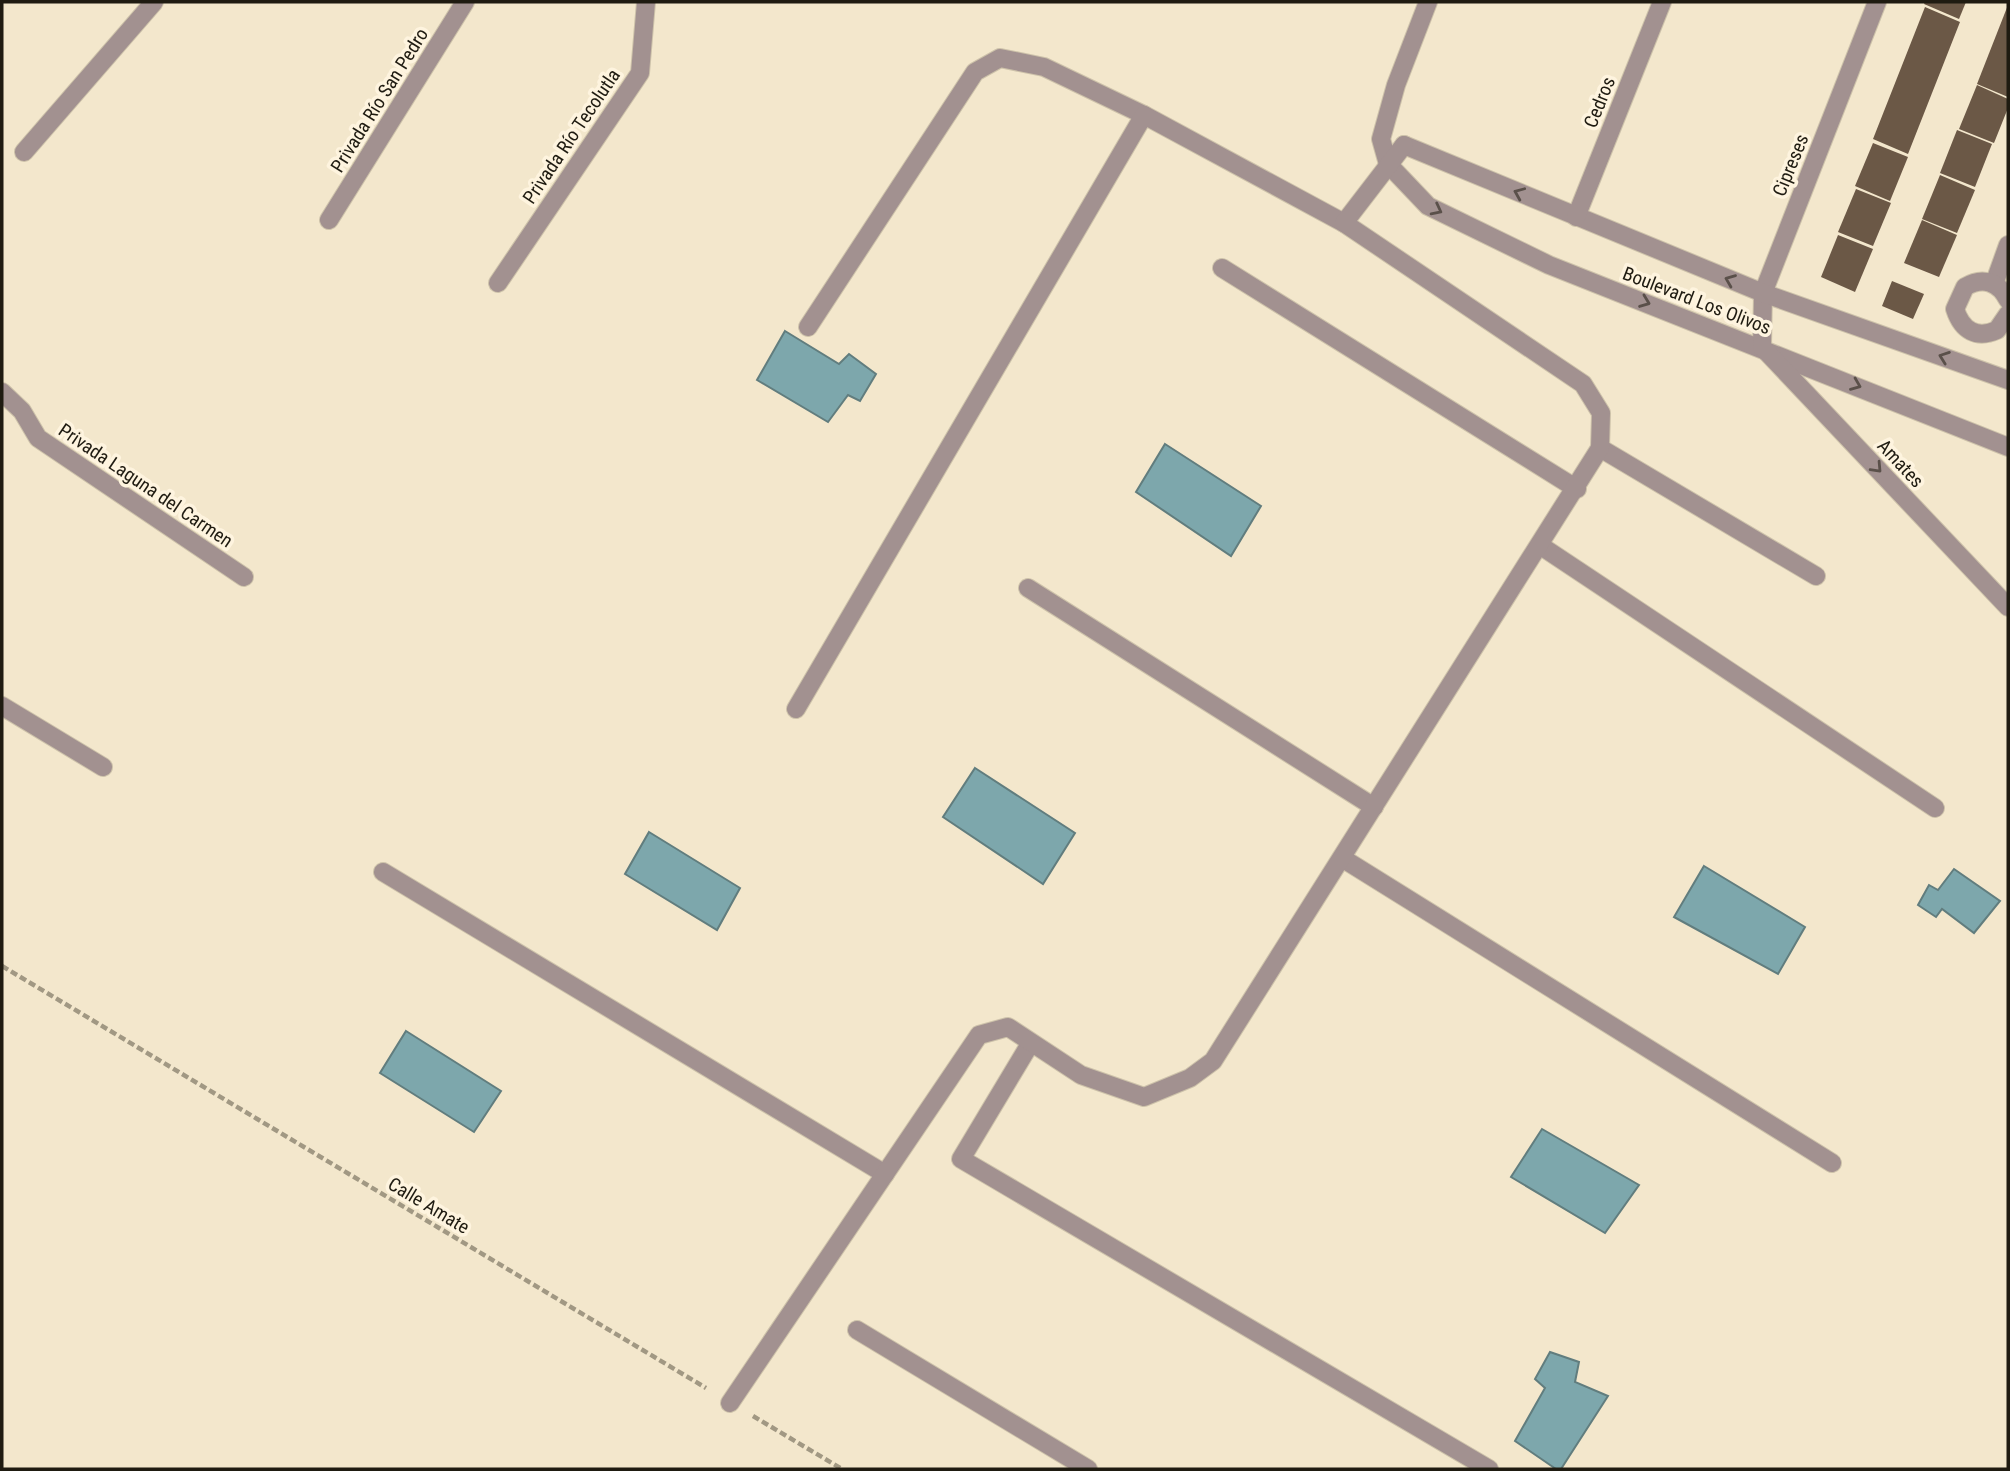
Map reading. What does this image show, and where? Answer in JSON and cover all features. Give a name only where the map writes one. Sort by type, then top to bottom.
[{"type":"street","points":[[24,152],[154,2]]},
{"type":"street","name":"Privada Río San Pedro","points":[[329,220],[465,2]]},
{"type":"street","name":"Privada Río Tecolutla","points":[[498,283],[640,73],[646,2]]},
{"type":"street","points":[[1388,164],[1381,139],[1388,109],[1428,2]]},
{"type":"street","name":"Cedros","points":[[1576,217],[1662,2]]},
{"type":"street","name":"Cipreses","points":[[1762,347],[1763,293],[1877,2]]},
{"type":"street","points":[[730,1402],[979,1035],[1007,1027],[1081,1075],[1144,1097],[1190,1078],[1213,1060],[1541,546],[1600,448],[1601,413],[1583,384],[1344,223],[1144,115],[1044,67],[1000,58],[975,72],[807,327]]},
{"type":"street","points":[[1344,223],[1404,145],[1388,109]]},
{"type":"street","points":[[796,709],[1144,115]]},
{"type":"street","name":"Boulevard Los Olivos","points":[[1404,145],[1763,293],[2008,380]]},
{"type":"street","name":"Boulevard Los Olivos","points":[[1388,164],[1408,188],[1440,212],[1549,265],[1762,347],[2008,447]]},
{"type":"street","points":[[1994,284],[2008,245]]},
{"type":"street","points":[[1222,268],[1577,489]]},
{"type":"street","points":[[2008,300],[1994,284],[1982,281],[1965,287],[1957,300],[1958,318],[1970,332],[1989,334],[2004,324],[2008,314]]},
{"type":"street","name":"Amates","points":[[1762,347],[2008,607]]},
{"type":"street","name":"Privada Laguna del Carmen","points":[[2,392],[22,411],[38,438],[244,577]]},
{"type":"street","points":[[1600,448],[1816,576]]},
{"type":"street","points":[[1541,546],[1935,808]]},
{"type":"street","points":[[1028,588],[1374,807]]},
{"type":"street","points":[[2,706],[103,767]]},
{"type":"street","points":[[1342,858],[1832,1163]]},
{"type":"street","points":[[383,872],[886,1174]]},
{"type":"street","points":[[1030,1044],[961,1159],[1489,1469]]},
{"type":"street","points":[[856,1330],[1088,1469]]},
{"type":"path","name":"Calle Amate","points":[[2,966],[842,1469]]},
{"type":"water","points":[[785,331],[839,364],[849,354],[876,374],[860,401],[848,395],[828,422],[757,380]]},
{"type":"water","points":[[1165,444],[1261,506],[1231,556],[1136,492]]},
{"type":"water","points":[[975,768],[1075,833],[1043,884],[943,817]]},
{"type":"water","points":[[649,832],[740,888],[717,930],[625,874]]},
{"type":"water","points":[[1704,866],[1805,927],[1778,974],[1674,917]]},
{"type":"water","points":[[1954,869],[2000,901],[1974,933],[1942,909],[1936,917],[1918,905],[1929,885],[1938,890]]},
{"type":"water","points":[[406,1031],[501,1091],[474,1132],[380,1073]]},
{"type":"water","points":[[1542,1129],[1639,1185],[1605,1233],[1511,1177]]},
{"type":"water","points":[[1550,1352],[1579,1362],[1575,1382],[1608,1396],[1561,1469],[1556,1469],[1515,1441],[1545,1388],[1535,1379]]},
{"type":"building","points":[[1966,2],[1959,19],[1924,4]]},
{"type":"building","points":[[2008,5],[2008,97],[1977,84]]},
{"type":"building","points":[[1925,7],[1960,22],[1908,154],[1873,139]]},
{"type":"building","points":[[1977,85],[2008,99],[2008,108],[1994,143],[1959,129]]},
{"type":"building","points":[[1957,130],[1992,144],[1975,187],[1940,173]]},
{"type":"building","points":[[1873,143],[1908,157],[1890,201],[1855,186]]},
{"type":"building","points":[[1940,175],[1975,190],[1957,233],[1922,219]]},
{"type":"building","points":[[1856,189],[1891,203],[1873,246],[1838,232]]},
{"type":"building","points":[[1922,220],[1957,235],[1939,277],[1904,263]]},
{"type":"building","points":[[1838,235],[1873,249],[1855,292],[1821,277]]},
{"type":"building","points":[[1892,281],[1924,294],[1913,319],[1882,306]]}]
